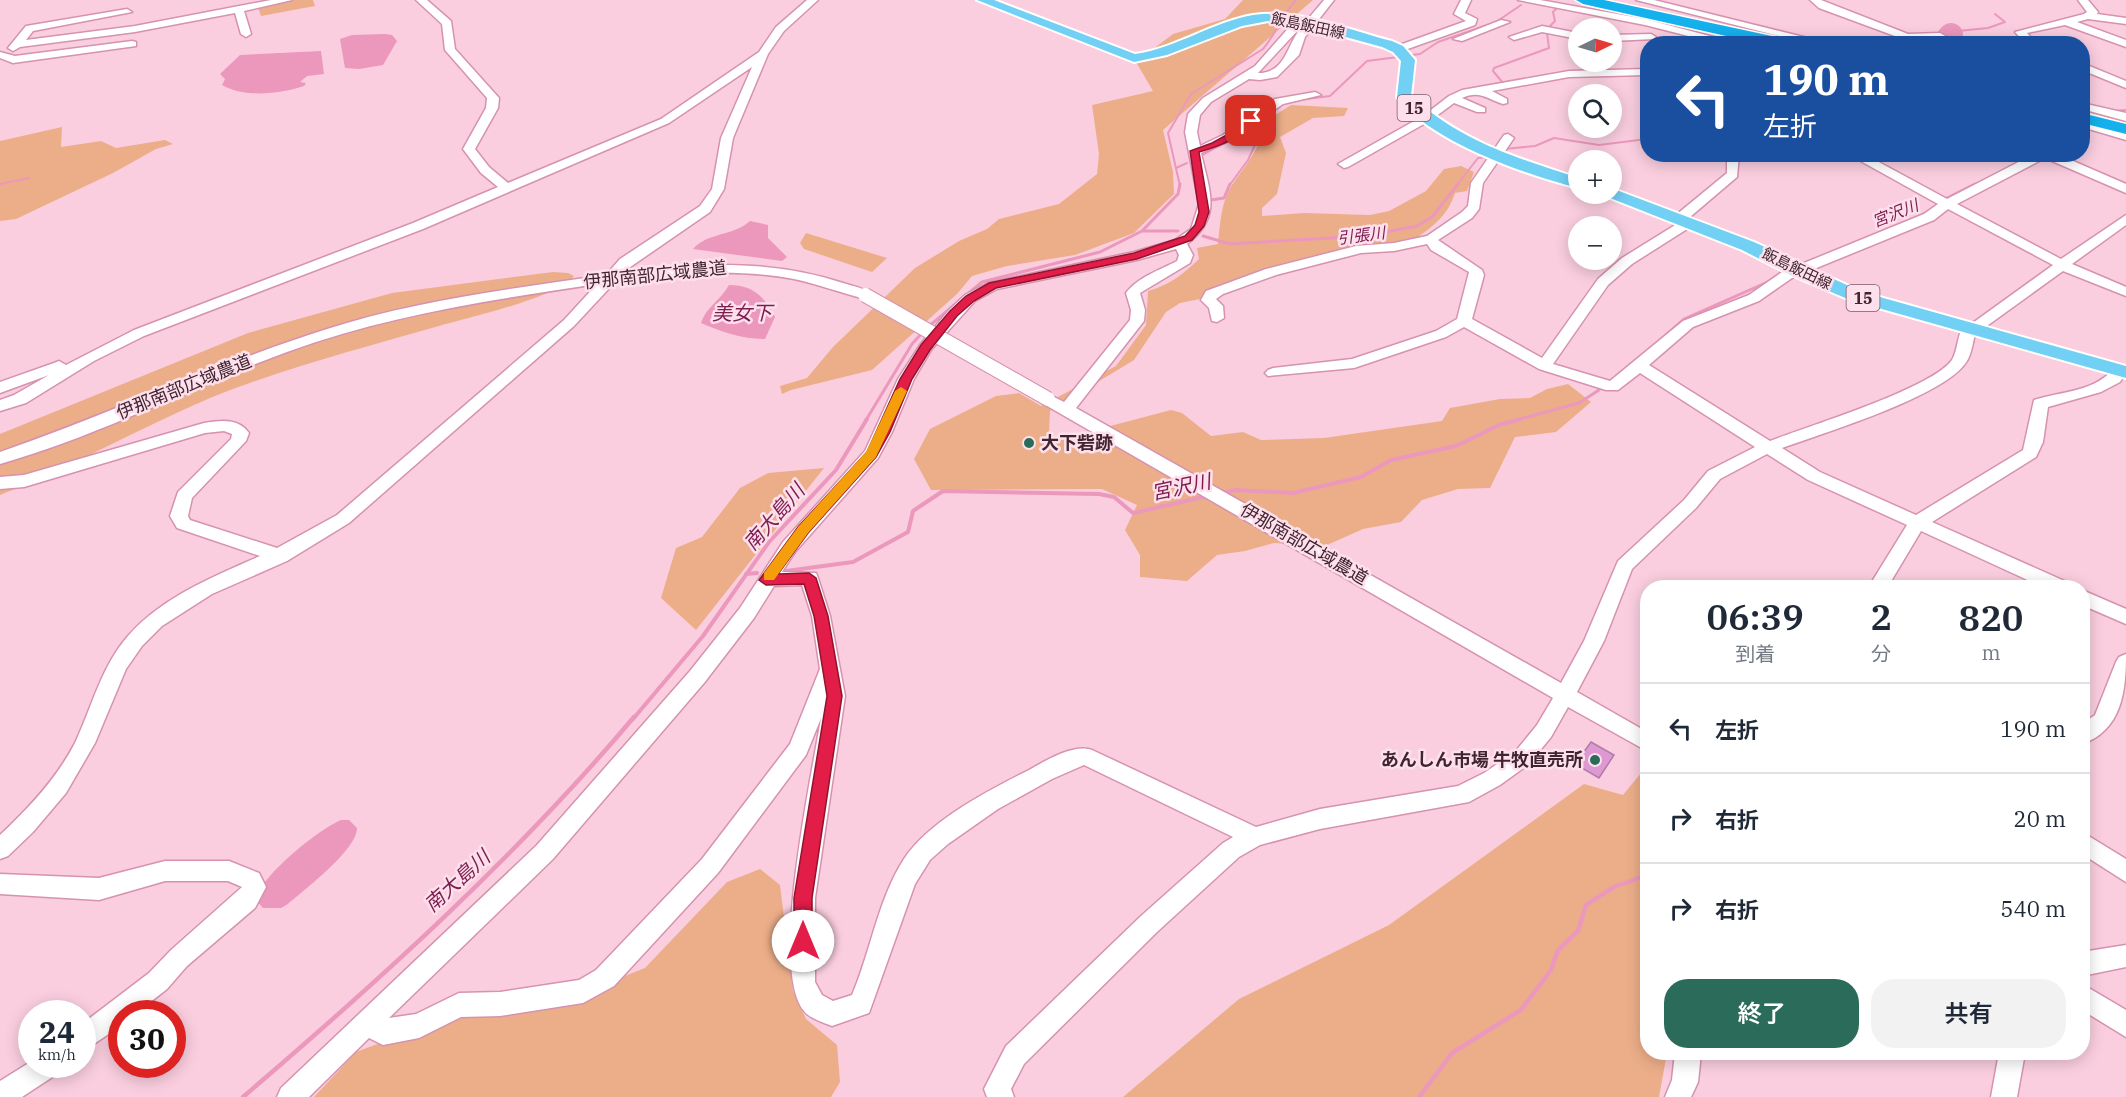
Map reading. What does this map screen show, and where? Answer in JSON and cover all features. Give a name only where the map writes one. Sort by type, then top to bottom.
[{"type":"highway","points":[[1583,0],[1749,36]]},
{"type":"highway","points":[[1599,7],[1760,36]]},
{"type":"highway","points":[[2090,115],[2126,124]]},
{"type":"highway","points":[[2090,120],[2126,129]]},
{"type":"main road","name":"飯島飯田線","points":[[982,0],[1134,58],[1155,54],[1244,21],[1294,21],[1398,49]]},
{"type":"main road","name":"15","points":[[1398,49],[1409,63],[1403,89],[1404,97],[1409,105],[1427,118],[1494,155],[1568,180]]},
{"type":"main road","name":"飯島飯田線","points":[[1622,197],[1748,246],[1797,271],[1856,296],[2123,371]]},
{"type":"street","points":[[125,0],[136,56]]},
{"type":"street","points":[[224,0],[235,10],[246,34]]},
{"type":"street","points":[[18,44],[130,29],[287,0]]},
{"type":"street","points":[[421,0],[447,24],[450,50],[493,98],[492,108],[469,148],[485,170],[508,189]]},
{"type":"street","points":[[0,849],[32,820],[71,769],[115,671],[137,639],[156,622],[206,590],[317,538],[376,494],[569,323],[609,278],[639,252],[698,214],[714,198],[728,138],[763,54],[780,29],[813,0]]},
{"type":"street","points":[[290,1097],[544,852],[705,668],[747,613],[766,580],[803,530],[872,454],[884,432],[906,379],[942,326],[970,298],[993,286],[1010,281],[1137,256],[1180,243],[1196,231],[1204,212],[1191,126],[1197,110],[1207,100],[1268,59],[1294,21],[1317,0]]},
{"type":"street","points":[[1294,21],[1329,0]]},
{"type":"street","points":[[1398,49],[1473,21],[1459,14],[1466,0]]},
{"type":"street","points":[[1523,0],[1565,8],[1599,7],[1637,21],[1701,36]]},
{"type":"street","points":[[1644,0],[1701,16],[1791,36]]},
{"type":"street","points":[[1664,0],[1701,16]]},
{"type":"street","points":[[1815,0],[1823,6],[1904,36]]},
{"type":"street","points":[[2083,0],[2093,12],[2088,15]]},
{"type":"street","points":[[1553,31],[1564,20],[1562,13],[1565,8]]},
{"type":"street","points":[[0,71],[6,57],[30,28],[128,12]]},
{"type":"street","points":[[2023,36],[2019,32],[2088,15],[2126,21]]},
{"type":"street","points":[[2064,20],[2126,44]]},
{"type":"street","points":[[1267,77],[1295,53],[1300,37],[1294,21]]},
{"type":"street","points":[[1637,21],[1650,36]]},
{"type":"street","points":[[1415,42],[1434,40],[1504,22]]},
{"type":"street","points":[[1514,37],[1542,29],[1568,34]]},
{"type":"street","points":[[1434,40],[1447,31]]},
{"type":"street","points":[[1622,39],[1640,39]]},
{"type":"street","points":[[6,57],[132,44]]},
{"type":"street","points":[[0,406],[21,399],[89,358],[139,333],[508,189],[686,109],[763,54]]},
{"type":"street","points":[[2090,69],[2126,85]]},
{"type":"street","points":[[1344,164],[1427,118],[1453,98],[1482,90],[1569,74],[1640,72]]},
{"type":"street","points":[[1194,151],[1208,148],[1238,133],[1285,99],[1315,95],[1271,82],[1267,77],[1246,75]]},
{"type":"street","points":[[1482,90],[1503,101]]},
{"type":"street","points":[[1453,98],[1481,110]]},
{"type":"street","points":[[2090,108],[2126,117]]},
{"type":"street","points":[[2090,125],[2126,136]]},
{"type":"street","points":[[1217,318],[1216,306],[1208,300],[1211,294],[1218,291],[1271,272],[1361,249],[1394,247],[1431,239],[1467,215],[1474,206],[1477,183],[1494,155],[1508,138]]},
{"type":"street","points":[[1544,366],[1603,282],[1628,261],[1686,220],[1732,174],[1733,162]]},
{"type":"street","points":[[1869,162],[2064,266],[2126,292]]},
{"type":"street","points":[[1464,321],[1544,366],[1612,387],[1685,326],[1757,295],[1797,271],[1929,217],[1942,201],[2027,162]]},
{"type":"street","points":[[2064,162],[2126,189]]},
{"type":"street","points":[[1001,1097],[997,1089],[1014,1055],[1149,924],[1231,850],[1255,837],[1320,819],[1461,795],[1492,779],[1522,758],[1544,731],[1594,641],[1624,566],[1690,504],[1714,475],[1731,464],[1769,447],[1918,391],[1944,377],[1960,360],[1969,328],[1979,325],[2064,266],[2126,219]]},
{"type":"street","points":[[1273,373],[1354,363],[1441,334],[1464,321],[1477,275],[1475,270],[1436,247],[1431,239]]},
{"type":"street","points":[[1067,410],[1137,321],[1138,310],[1133,293],[1139,286],[1183,262],[1186,255],[1180,243]]},
{"type":"street","name":"伊那南部広域農道","points":[[0,458],[258,358],[377,318],[449,303],[676,270],[740,267],[788,272],[865,295],[1640,738]]},
{"type":"street","points":[[0,388],[89,358]]},
{"type":"street","points":[[1639,366],[1814,476],[2044,580]]},
{"type":"street","points":[[1882,580],[1917,523],[2030,453],[2035,442],[2040,404],[2054,398],[2107,385],[2123,371]]},
{"type":"street","points":[[0,483],[24,481],[204,428],[228,426],[238,429],[241,433],[238,441],[184,496],[179,516],[183,524],[281,556]]},
{"type":"street","points":[[766,580],[809,578],[821,616],[835,696],[803,898],[803,984],[813,1004],[832,1014],[860,1004],[872,979],[911,866],[932,841],[1065,760],[1085,756],[1255,837]]},
{"type":"street","points":[[2090,601],[2126,617]]},
{"type":"street","points":[[2090,729],[2103,720],[2126,662]]},
{"type":"street","points":[[367,1023],[383,1032],[419,1026],[459,1005],[500,1004],[583,991],[605,978],[710,866],[799,749],[829,672]]},
{"type":"street","points":[[2090,847],[2126,872]]},
{"type":"street","points":[[0,884],[99,889],[165,871],[229,872],[251,880],[255,887],[247,900],[179,958],[158,981],[96,1029]]},
{"type":"street","points":[[2090,963],[2126,956]]},
{"type":"street","points":[[2090,1001],[2126,1025]]},
{"type":"street","points":[[1678,1097],[1685,1082],[1687,1060]]},
{"type":"street","points":[[2004,1097],[2012,1060]]},
{"type":"street","points":[[0,1096],[28,1078]]},
{"type":"shaded area","points":[[293,0],[313,0],[315,6],[261,16],[258,7]]},
{"type":"shaded area","points":[[1243,0],[1313,0],[1163,130],[1173,172],[1174,194],[1134,233],[1075,255],[1007,266],[972,276],[957,294],[872,370],[782,394],[780,386],[807,378],[833,347],[915,268],[959,241],[987,229],[999,219],[1059,204],[1097,174],[1099,154],[1092,105],[1153,91],[1136,62],[1173,34],[1225,19]]},
{"type":"shaded area","points":[[1291,105],[1348,108],[1344,116],[1313,118],[1280,137],[1286,153],[1277,194],[1262,208],[1262,216],[1304,213],[1370,215],[1389,211],[1426,191],[1444,169],[1461,166],[1474,172],[1467,191],[1455,193],[1441,218],[1418,237],[1265,269],[1205,292],[1200,299],[1180,303],[1166,312],[1134,360],[1050,411],[1049,434],[1061,439],[1171,410],[1182,413],[1211,436],[1243,432],[1261,440],[1324,438],[1442,421],[1450,408],[1500,399],[1530,398],[1547,389],[1568,384],[1591,402],[1556,432],[1515,437],[1490,488],[1458,489],[1422,500],[1401,522],[1363,529],[1325,546],[1274,543],[1245,551],[1217,555],[1187,581],[1140,577],[1140,555],[1125,530],[1137,505],[1102,489],[931,490],[914,459],[930,429],[996,396],[1019,393],[1041,406],[1116,366],[1146,325],[1148,291],[1170,282],[1199,259],[1197,248],[1218,244],[1225,199],[1258,145],[1250,131]]},
{"type":"shaded area","points":[[62,127],[61,147],[101,141],[116,148],[165,140],[173,144],[156,149],[113,173],[16,219],[0,221],[0,141]]},
{"type":"shaded area","points":[[806,233],[887,258],[872,272],[804,249],[800,243]]},
{"type":"shaded area","points":[[553,272],[568,273],[574,276],[551,292],[511,306],[324,359],[238,387],[0,495],[0,434],[248,333],[392,293]]},
{"type":"shaded area","points":[[824,468],[696,630],[661,598],[676,548],[702,537],[740,488],[768,473]]},
{"type":"shaded area","points":[[1640,774],[1640,1060],[1666,1060],[1659,1097],[1123,1097],[1239,999],[1389,925],[1584,784],[1623,795]]},
{"type":"shaded area","points":[[760,869],[780,885],[793,991],[806,1019],[837,1045],[840,1082],[831,1097],[314,1097],[356,1052],[458,1014],[536,1011],[645,968],[727,882]]},
{"type":"water","points":[[352,35],[392,35],[397,41],[383,65],[359,69],[345,68],[340,39]]},
{"type":"water","points":[[321,51],[324,74],[307,76],[300,82],[306,83],[304,86],[284,91],[251,93],[222,85],[225,79],[220,74],[240,55]]},
{"type":"water","points":[[750,221],[768,225],[768,238],[787,257],[782,261],[693,249],[706,240],[744,226]]},
{"type":"water","name":"美女下","points":[[729,285],[745,287],[757,293],[767,303],[775,317],[765,339],[732,334],[701,323],[703,317]]},
{"type":"water","points":[[341,820],[349,820],[357,828],[355,837],[339,858],[288,904],[281,908],[263,908],[255,899],[269,878],[305,843]]},
{"type":"building","name":"あんしん市場 牛牧直売所","points":[[1591,742],[1614,755],[1599,778],[1575,764]]},
{"type":"waterway","name":"南大島川","points":[[1180,185],[1168,133],[1191,94],[1263,49],[1296,0]]},
{"type":"waterway","points":[[1412,55],[1420,54],[1438,42],[1496,22],[1521,5]]},
{"type":"waterway","points":[[1549,27],[1555,21],[1553,12],[1556,9]]},
{"type":"waterway","name":"引張川","points":[[1958,31],[1988,28],[2005,22],[1995,14]]},
{"type":"waterway","points":[[1503,83],[1493,71],[1494,68],[1549,48],[1547,33]]},
{"type":"waterway","points":[[1299,100],[1330,96],[1367,61],[1398,57]]},
{"type":"waterway","name":"宮沢川","points":[[2112,111],[2126,110]]},
{"type":"waterway","points":[[1246,131],[1268,114]]},
{"type":"waterway","points":[[1201,156],[1246,131]]},
{"type":"waterway","points":[[1229,186],[1248,160],[1255,145],[1246,131]]},
{"type":"waterway","name":"引張川","points":[[1504,149],[1535,146],[1554,138],[1599,145],[1640,140]]},
{"type":"waterway","name":"引張川","points":[[1456,186],[1478,158],[1487,157]]},
{"type":"waterway","points":[[1176,168],[1187,163]]},
{"type":"waterway","points":[[0,184],[29,178]]},
{"type":"waterway","name":"宮沢川","points":[[1972,186],[1977,183]]},
{"type":"waterway","name":"引張川","points":[[1203,236],[1230,244],[1364,236],[1417,226],[1432,217],[1458,184]]},
{"type":"waterway","name":"宮沢川","points":[[1943,200],[1975,184]]},
{"type":"waterway","name":"南大島川","points":[[928,327],[982,282],[1100,252],[1142,231],[1178,194],[1180,185]]},
{"type":"waterway","points":[[1211,200],[1224,198],[1229,186]]},
{"type":"waterway","name":"引張川","points":[[1143,231],[1178,231]]},
{"type":"waterway","name":"宮沢川","points":[[1658,342],[1684,319],[1770,281],[1785,271]]},
{"type":"waterway","name":"南大島川","points":[[866,420],[912,344],[922,333]]},
{"type":"waterway","name":"宮沢川","points":[[1516,420],[1579,403],[1599,390]]},
{"type":"waterway","name":"南大島川","points":[[747,574],[769,542],[836,470],[867,419]]},
{"type":"waterway","name":"宮沢川","points":[[1221,493],[1236,490],[1293,493],[1361,477],[1391,460],[1456,446],[1499,425],[1521,419]]},
{"type":"waterway","name":"宮沢川","points":[[786,571],[853,562],[908,532],[913,511],[943,491],[1099,494],[1114,497],[1133,513],[1208,496]]},
{"type":"waterway","name":"南大島川","points":[[747,574],[757,573]]},
{"type":"waterway","name":"南大島川","points":[[633,719],[703,636],[747,574]]},
{"type":"waterway","name":"南大島川","points":[[243,1097],[397,962],[446,915],[543,818],[634,717]]},
{"type":"waterway","points":[[1419,1097],[1452,1053],[1521,1010],[1551,970],[1558,950],[1578,931],[1586,905],[1614,887],[1640,878]]},
{"type":"slow traffic","points":[[769,576],[803,530],[872,454],[901,391]]},
{"type":"place","name":"大下砦跡","points":[[1029,443]]},
{"type":"place","name":"あんしん市場 牛牧直売所","points":[[1595,760]]},
{"type":"route","points":[[803,941],[803,898],[835,696],[821,616],[809,578],[766,580],[803,530],[872,454],[884,432],[906,379],[926,348],[954,313],[970,298],[993,286],[1137,256],[1180,243],[1188,238],[1196,231],[1204,212],[1204,198],[1194,151],[1208,148],[1238,133],[1251,121]]}]
